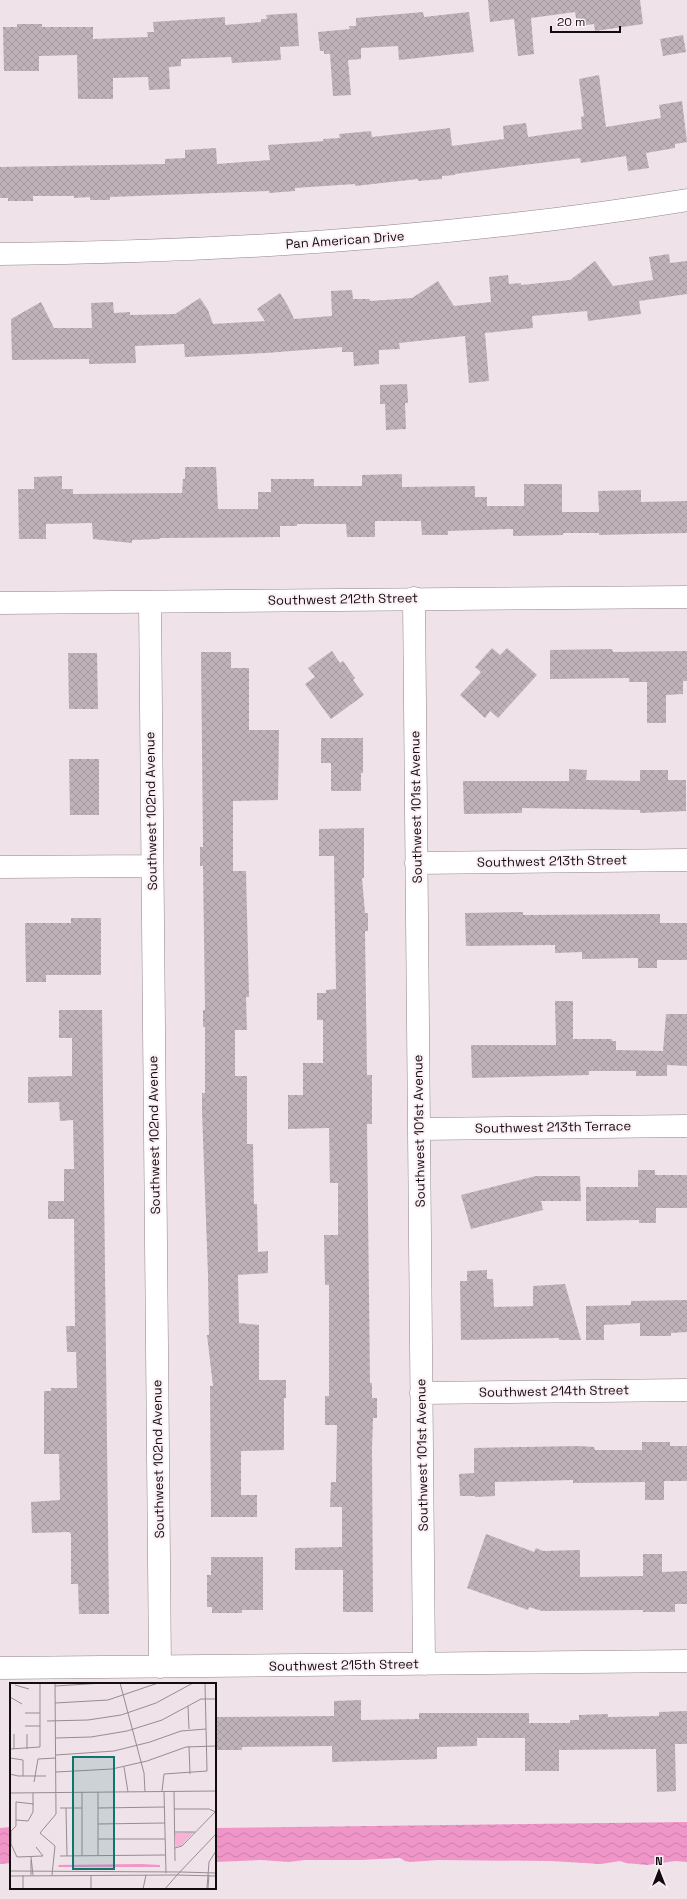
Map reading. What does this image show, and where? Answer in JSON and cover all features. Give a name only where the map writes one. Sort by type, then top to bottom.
[{"type":"street","name":"Pan American Drive","points":[[0,254],[187,250],[295,244],[460,231],[687,200]]},
{"type":"street","name":"Southwest 212th Street","points":[[0,603],[414,598],[687,597]]},
{"type":"street","name":"Southwest 101st Avenue","points":[[414,598],[424,1664]]},
{"type":"street","name":"Southwest 102nd Avenue","points":[[150,602],[160,1667]]},
{"type":"street","name":"Southwest 213th Street","points":[[416,863],[687,860]]},
{"type":"street","points":[[0,867],[152,866]]},
{"type":"street","name":"Southwest 213th Terrace","points":[[418,1129],[687,1126]]},
{"type":"street","name":"Southwest 214th Street","points":[[421,1393],[687,1390]]},
{"type":"street","name":"Southwest 215th Street","points":[[0,1668],[687,1661]]},
{"type":"water","points":[[687,1822],[687,1862],[675,1861],[647,1865],[620,1861],[601,1864],[551,1861],[438,1860],[410,1862],[400,1858],[304,1860],[289,1862],[261,1860],[216,1862],[216,1828]]},
{"type":"water","points":[[10,1827],[10,1863],[0,1864],[0,1828]]},
{"type":"building","points":[[488,0],[640,0],[643,24],[595,31],[594,24],[580,26],[580,23],[577,23],[575,12],[531,18],[534,54],[518,56],[514,19],[490,22]]},
{"type":"building","points":[[423,12],[424,17],[469,12],[474,52],[399,60],[398,46],[361,48],[361,59],[348,60],[351,95],[333,96],[330,54],[324,54],[324,51],[320,51],[318,32],[350,29],[349,26],[356,26],[356,18]]},
{"type":"building","points":[[297,13],[299,46],[280,47],[281,60],[232,63],[231,57],[181,59],[181,66],[169,67],[170,89],[149,90],[148,77],[113,78],[113,99],[78,99],[77,55],[39,56],[39,71],[4,71],[3,27],[17,27],[17,24],[42,24],[42,27],[93,27],[93,39],[148,37],[147,32],[154,32],[153,22],[225,17],[225,25],[261,22],[261,19],[267,19],[266,15]]},
{"type":"building","points":[[683,35],[686,52],[663,56],[660,39]]},
{"type":"building","points":[[599,75],[606,127],[661,118],[659,105],[682,101],[687,142],[675,144],[675,148],[646,153],[649,168],[628,171],[626,156],[581,163],[580,158],[516,166],[442,176],[442,179],[418,181],[418,179],[355,186],[355,184],[295,188],[295,191],[269,193],[269,191],[110,197],[110,200],[90,200],[90,197],[74,198],[74,196],[33,196],[33,201],[8,201],[8,198],[0,198],[0,167],[165,164],[165,159],[185,158],[185,150],[216,148],[217,164],[270,160],[268,145],[324,141],[323,139],[340,138],[339,134],[371,131],[372,137],[450,128],[452,146],[504,139],[503,126],[526,123],[528,137],[582,129],[581,117],[584,116],[579,79]]},
{"type":"building","points":[[669,254],[670,263],[687,261],[687,294],[639,301],[641,314],[588,321],[587,311],[532,316],[533,328],[485,333],[489,381],[469,383],[465,336],[399,343],[400,349],[379,350],[379,364],[354,366],[353,352],[342,352],[342,347],[185,357],[184,344],[135,346],[136,363],[89,364],[89,359],[12,360],[11,319],[41,302],[54,328],[92,328],[91,303],[113,302],[114,313],[130,312],[130,315],[175,314],[200,298],[208,310],[213,324],[265,321],[257,309],[280,293],[294,319],[332,316],[331,291],[352,290],[353,299],[370,299],[370,301],[412,298],[438,281],[454,306],[491,302],[489,277],[508,275],[509,284],[521,283],[521,285],[570,280],[595,261],[613,286],[653,280],[649,257]]},
{"type":"building","points":[[407,384],[408,403],[405,403],[406,429],[386,430],[385,404],[380,404],[380,385]]},
{"type":"building","points":[[185,467],[216,467],[218,509],[258,509],[258,492],[271,492],[271,479],[314,479],[314,486],[362,486],[362,475],[402,474],[402,487],[475,486],[475,497],[487,497],[487,506],[524,506],[524,484],[562,484],[562,512],[599,512],[598,491],[641,490],[641,502],[687,501],[687,533],[599,535],[599,533],[563,533],[563,535],[513,536],[513,529],[448,531],[448,535],[422,535],[421,521],[375,521],[375,537],[347,537],[346,524],[297,524],[297,526],[280,526],[280,537],[160,538],[132,540],[132,543],[93,539],[92,523],[46,524],[46,539],[19,539],[18,489],[34,489],[34,477],[62,476],[62,489],[73,489],[73,494],[182,493],[183,479],[185,479]]},
{"type":"building","points":[[492,648],[500,655],[507,648],[537,675],[498,718],[490,711],[485,718],[460,695],[481,672],[475,667]]},
{"type":"building","points":[[612,649],[613,652],[687,651],[687,681],[683,681],[683,694],[666,695],[666,723],[647,723],[647,682],[629,682],[629,678],[550,679],[550,650]]},
{"type":"building","points":[[332,651],[340,663],[343,661],[355,678],[353,680],[364,695],[331,719],[305,684],[315,677],[308,668]]},
{"type":"building","points":[[201,652],[231,652],[231,668],[249,668],[249,730],[279,730],[278,800],[233,801],[233,871],[246,871],[249,997],[246,997],[247,1030],[235,1030],[235,1076],[247,1076],[247,1144],[253,1144],[254,1204],[257,1204],[258,1252],[268,1251],[268,1273],[238,1275],[239,1323],[259,1325],[259,1380],[286,1380],[286,1398],[284,1398],[284,1450],[241,1451],[241,1495],[257,1495],[257,1517],[211,1517],[210,1386],[213,1386],[207,1335],[209,1335],[208,1275],[202,1111],[202,1093],[205,1093],[205,1027],[203,1027],[203,1010],[205,1010],[203,866],[200,866],[200,847],[203,847]]},
{"type":"building","points":[[68,653],[97,653],[98,709],[69,709]]},
{"type":"building","points":[[321,738],[363,738],[363,773],[361,773],[361,791],[331,791],[331,763],[321,763]]},
{"type":"building","points":[[69,759],[99,759],[99,815],[70,815]]},
{"type":"building","points":[[569,769],[587,770],[586,780],[640,781],[640,770],[668,770],[668,780],[686,780],[686,811],[640,813],[640,810],[522,808],[522,813],[464,814],[463,781],[569,781]]},
{"type":"building","points":[[364,828],[364,878],[362,878],[365,913],[368,913],[368,931],[365,931],[367,1075],[372,1075],[372,1124],[367,1124],[370,1383],[372,1383],[372,1398],[377,1398],[377,1418],[373,1418],[372,1448],[373,1612],[343,1612],[343,1570],[295,1570],[295,1548],[342,1547],[342,1507],[330,1507],[331,1482],[336,1482],[337,1425],[325,1425],[325,1396],[329,1396],[329,1285],[325,1285],[324,1235],[338,1235],[338,1183],[330,1183],[329,1128],[288,1129],[288,1095],[303,1095],[303,1063],[323,1063],[323,1020],[317,1020],[317,993],[326,993],[326,990],[336,989],[334,856],[319,856],[319,829]]},
{"type":"building","points":[[523,912],[523,915],[660,914],[660,923],[687,923],[687,960],[657,960],[657,968],[638,968],[638,958],[582,959],[582,952],[555,953],[555,945],[466,946],[465,913]]},
{"type":"building","points":[[71,918],[101,918],[101,975],[46,975],[46,982],[26,982],[25,923],[71,923]]},
{"type":"building","points":[[555,1001],[573,1001],[573,1039],[612,1039],[612,1041],[616,1041],[616,1050],[663,1051],[666,1014],[687,1014],[687,1066],[667,1065],[667,1076],[636,1076],[636,1071],[589,1071],[589,1075],[472,1078],[471,1045],[556,1045]]},
{"type":"building","points":[[59,1010],[102,1010],[109,1614],[79,1614],[78,1584],[71,1584],[71,1534],[69,1532],[32,1533],[31,1502],[60,1500],[59,1454],[44,1454],[44,1391],[51,1391],[51,1388],[77,1388],[76,1352],[67,1352],[66,1326],[75,1326],[74,1219],[48,1219],[48,1201],[64,1201],[64,1169],[74,1169],[73,1120],[60,1121],[59,1102],[28,1103],[28,1077],[72,1076],[72,1038],[59,1038]]},
{"type":"building","points":[[638,1170],[655,1170],[655,1175],[687,1175],[687,1208],[656,1208],[656,1223],[639,1223],[639,1220],[586,1221],[586,1187],[638,1187]]},
{"type":"building","points":[[536,1176],[580,1176],[581,1201],[541,1201],[543,1210],[471,1229],[461,1195]]},
{"type":"building","points":[[487,1270],[487,1279],[493,1279],[494,1307],[533,1306],[533,1286],[565,1284],[581,1340],[559,1340],[559,1338],[461,1340],[460,1281],[467,1281],[467,1271]]},
{"type":"building","points":[[687,1300],[687,1332],[671,1333],[671,1336],[640,1336],[640,1323],[604,1325],[604,1340],[586,1340],[586,1306],[631,1305],[631,1301]]},
{"type":"building","points":[[642,1442],[670,1442],[670,1446],[687,1446],[687,1481],[664,1481],[664,1500],[645,1500],[645,1482],[573,1483],[573,1480],[495,1482],[495,1496],[460,1496],[459,1474],[474,1473],[474,1448],[578,1446],[594,1447],[595,1450],[642,1450]]},
{"type":"building","points":[[486,1534],[534,1552],[536,1548],[543,1551],[580,1550],[580,1577],[643,1576],[643,1554],[662,1554],[662,1572],[687,1571],[687,1604],[675,1604],[675,1612],[643,1612],[643,1610],[542,1611],[529,1607],[528,1610],[467,1588]]},
{"type":"building","points":[[211,1557],[263,1557],[263,1610],[242,1610],[242,1613],[212,1613],[212,1607],[207,1607],[207,1575],[211,1575]]},
{"type":"building","points":[[361,1700],[361,1720],[419,1719],[419,1713],[529,1713],[529,1723],[570,1723],[570,1720],[579,1720],[579,1715],[608,1714],[608,1717],[659,1716],[659,1712],[687,1711],[687,1744],[675,1744],[676,1791],[657,1792],[656,1749],[559,1750],[559,1771],[525,1771],[525,1738],[477,1738],[477,1746],[437,1747],[437,1759],[332,1762],[332,1746],[242,1747],[242,1750],[216,1750],[216,1717],[334,1716],[334,1701]]}]
